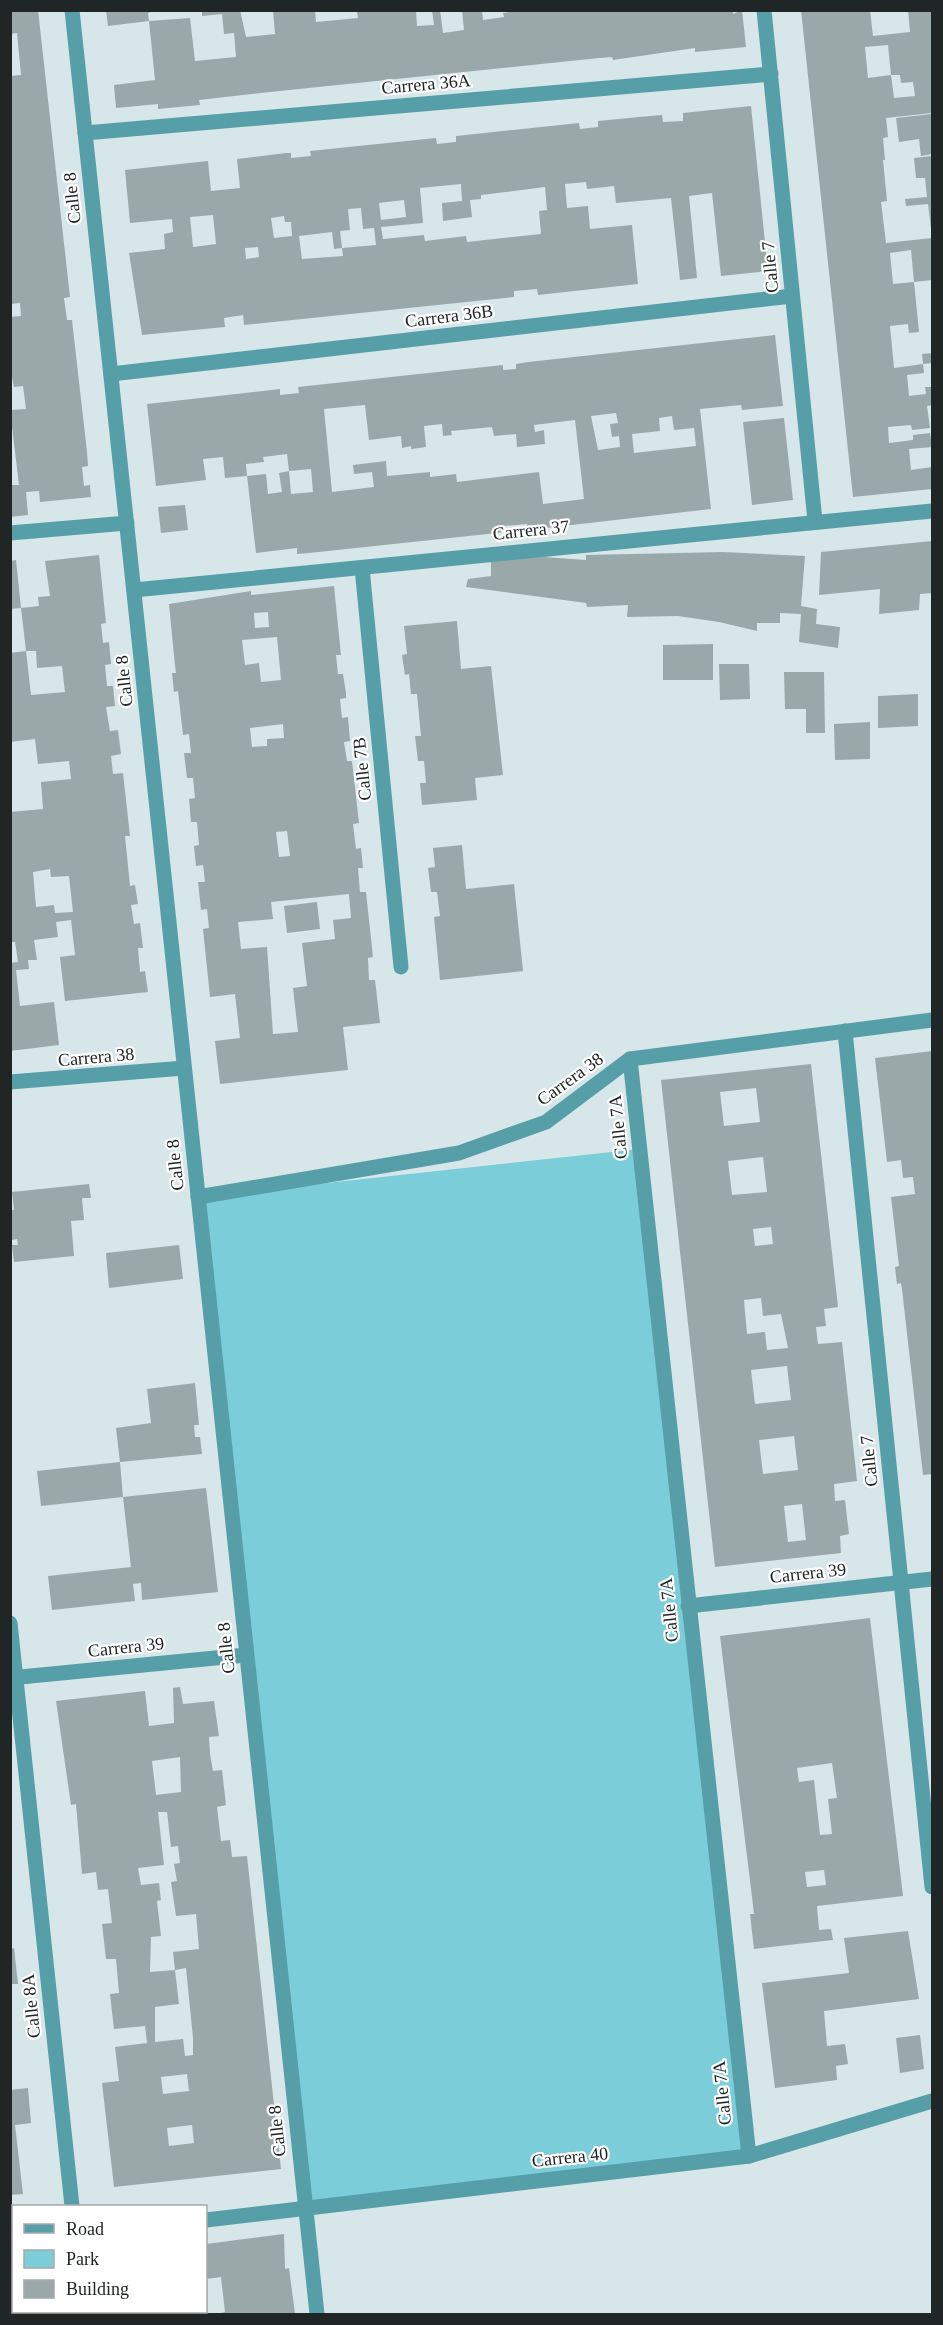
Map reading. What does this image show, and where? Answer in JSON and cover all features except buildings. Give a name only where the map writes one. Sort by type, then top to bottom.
[{"type":"street","name":"Calle 8","points":[[72,10],[317,2314]]},
{"type":"street","name":"Calle 7","points":[[764,10],[815,520]]},
{"type":"street","name":"Carrera 36A","points":[[85,133],[771,74]]},
{"type":"street","name":"Carrera 36B","points":[[111,374],[792,296]]},
{"type":"street","name":"Carrera 37","points":[[134,590],[815,520],[933,511]]},
{"type":"street","points":[[10,533],[127,523]]},
{"type":"street","name":"Calle 7B","points":[[362,568],[401,967]]},
{"type":"street","name":"Carrera 38","points":[[198,1197],[459,1153],[546,1122],[630,1059],[933,1020]]},
{"type":"street","name":"Calle 7","points":[[845,1031],[933,1887]]},
{"type":"street","name":"Calle 7A","points":[[630,1059],[749,2156]]},
{"type":"street","name":"Carrera 38","points":[[10,1082],[184,1068]]},
{"type":"street","name":"Carrera 39","points":[[688,1606],[933,1579]]},
{"type":"street","name":"Calle 8A","points":[[10,1623],[13,1678],[72,2205]]},
{"type":"street","name":"Carrera 39","points":[[13,1678],[246,1655]]},
{"type":"street","name":"Carrera 40","points":[[207,2220],[305,2206],[749,2156],[933,2101]]},
{"type":"green space","points":[[639,1149],[749,2156],[305,2206],[198,1197]]}]
